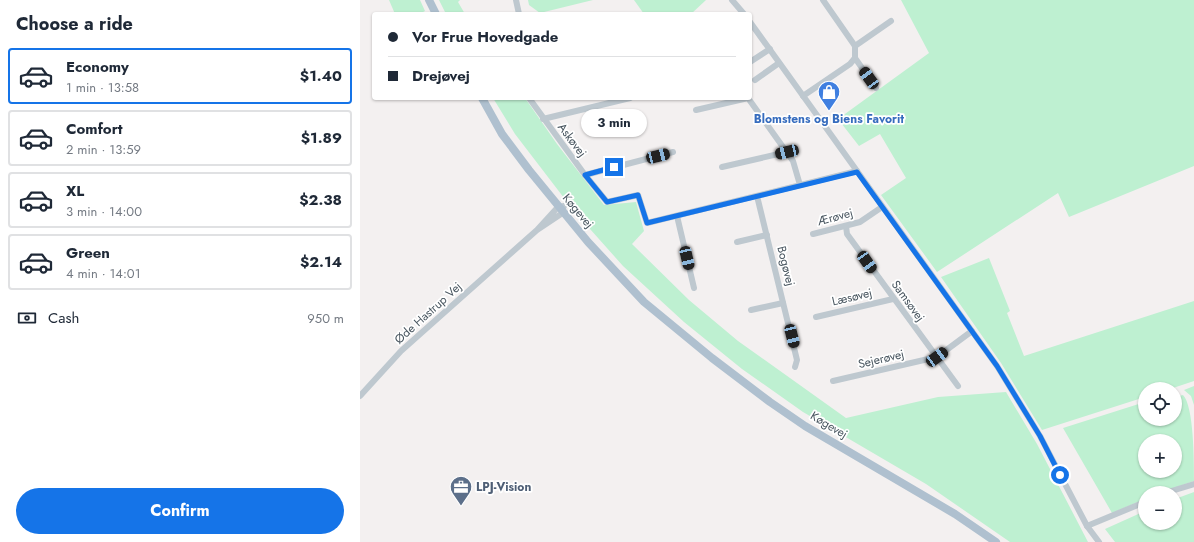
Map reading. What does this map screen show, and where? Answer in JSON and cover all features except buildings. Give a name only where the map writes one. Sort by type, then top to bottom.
[{"type":"main road","points":[[429,0],[435,12]]},
{"type":"main road","name":"Køgevej","points":[[483,100],[562,209],[660,314],[707,354],[770,402],[805,426],[955,514],[996,542]]},
{"type":"street","points":[[516,0],[519,12]]},
{"type":"street","points":[[732,0],[742,12]]},
{"type":"street","points":[[823,0],[855,46],[855,58],[876,88]]},
{"type":"street","points":[[855,46],[891,21]]},
{"type":"street","points":[[752,25],[972,331],[1016,396],[1087,526],[1099,542]]},
{"type":"street","points":[[752,61],[770,49]]},
{"type":"street","points":[[803,96],[850,64],[855,58]]},
{"type":"street","points":[[755,80],[779,63]]},
{"type":"street","name":"Askøvej","points":[[530,100],[585,175],[607,202],[638,195],[647,223],[677,216]]},
{"type":"street","points":[[543,119],[622,100]]},
{"type":"street","points":[[696,110],[739,100]]},
{"type":"street","points":[[749,100],[787,152],[796,168],[800,185]]},
{"type":"street","points":[[585,175],[673,152]]},
{"type":"street","points":[[722,167],[787,152]]},
{"type":"street","points":[[694,288],[677,216],[857,172]]},
{"type":"street","name":"Bogøvej","points":[[757,196],[797,360],[795,367]]},
{"type":"street","name":"Ærøvej","points":[[813,234],[860,222],[882,207]]},
{"type":"street","name":"Øde Hastrup Vej","points":[[360,396],[401,351],[562,209]]},
{"type":"street","name":"Samsøvej","points":[[846,226],[847,234],[958,386]]},
{"type":"street","name":"Bogøvej","points":[[737,242],[767,235]]},
{"type":"street","name":"Læsøvej","points":[[816,317],[893,299]]},
{"type":"street","name":"Bogøvej","points":[[751,310],[783,303]]},
{"type":"street","name":"Sejerøvej","points":[[833,381],[937,357],[972,331]]},
{"type":"street","points":[[1182,488],[1194,484]]},
{"type":"street","points":[[1087,526],[1138,505]]},
{"type":"green space","points":[[389,0],[420,0],[425,11],[423,12],[394,12]]},
{"type":"green space","points":[[439,0],[460,0],[458,2],[464,12],[445,12]]},
{"type":"green space","points":[[528,0],[593,0],[544,12],[539,12],[529,5]]},
{"type":"green space","points":[[634,0],[706,0],[693,12],[643,12]]},
{"type":"green space","points":[[901,0],[1194,0],[1194,166],[1069,217],[1058,193],[937,272],[881,195],[906,178],[880,134],[859,146],[838,119],[929,53]]},
{"type":"green space","points":[[494,100],[526,100],[557,144],[604,205],[636,202],[644,231],[632,244],[689,300],[738,341],[846,418],[938,397],[1006,392],[1037,444],[1088,542],[1010,542],[926,484],[803,412],[742,369],[684,322],[623,266],[574,211],[515,134]]},
{"type":"green space","points":[[989,258],[1010,311],[1007,313],[1024,356],[1194,301],[1194,381],[1182,385],[1182,382],[1138,382],[1138,399],[1042,430],[1001,363],[941,277]]},
{"type":"green space","points":[[1194,386],[1194,405],[1191,396],[1184,390]]},
{"type":"green space","points":[[1183,395],[1187,401],[1193,435],[1194,481],[1179,486],[1138,486],[1138,502],[1112,513],[1063,428],[1138,404],[1138,426],[1182,426]]},
{"type":"green space","points":[[1194,492],[1194,542],[1115,542],[1105,529],[1138,514],[1138,530],[1182,530],[1182,496]]},
{"type":"place","name":"Blomstens og Biens Favorit","points":[[829,112]]},
{"type":"place","name":"LPJ-Vision","points":[[461,506]]},
{"type":"route","points":[[614,167],[585,175],[607,202],[638,195],[647,223],[857,172],[997,366],[1040,436],[1060,475]]}]
